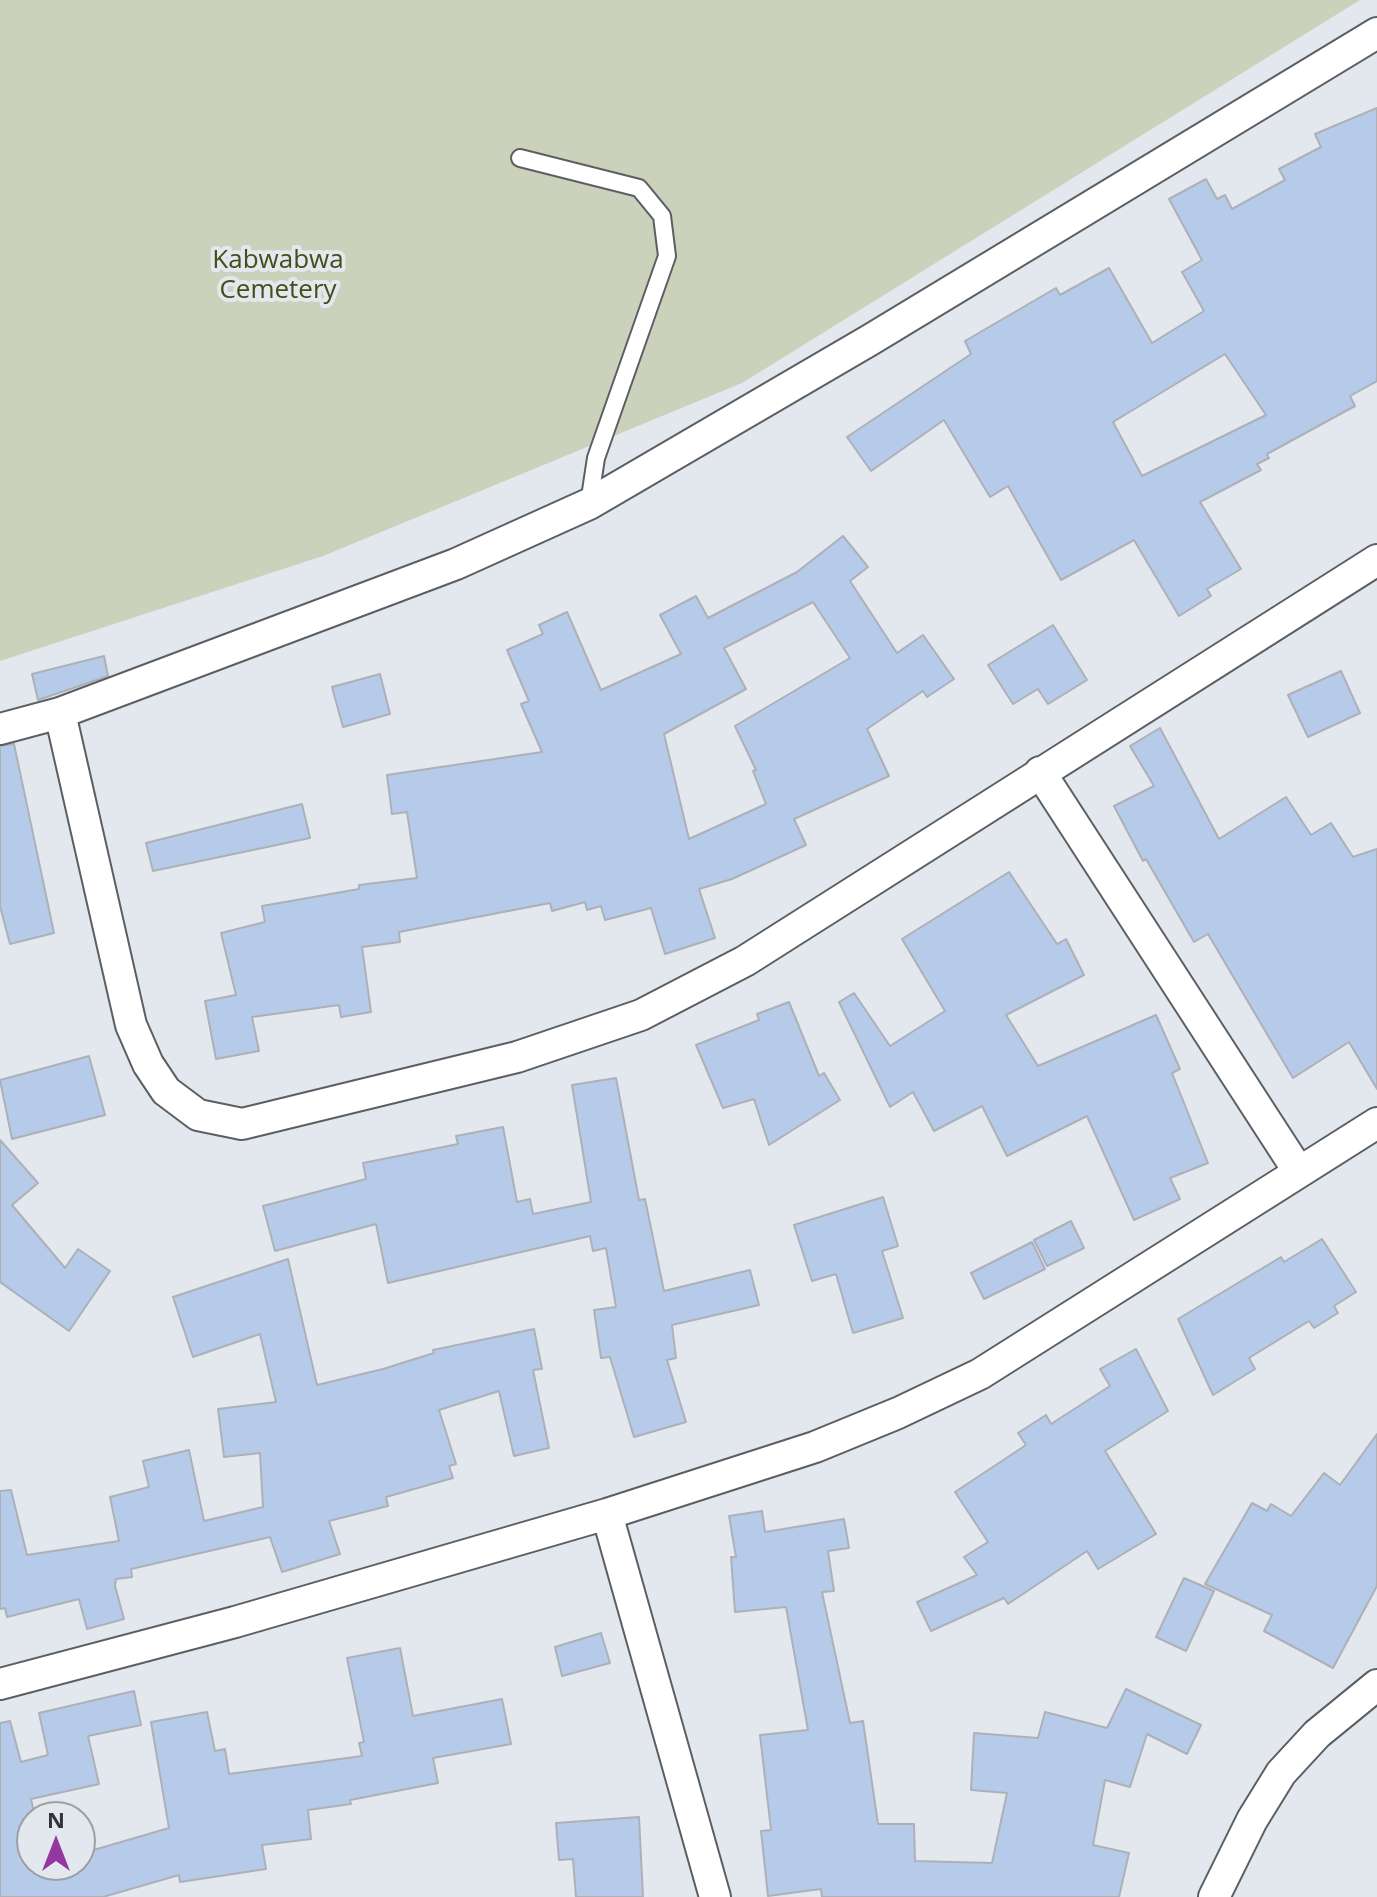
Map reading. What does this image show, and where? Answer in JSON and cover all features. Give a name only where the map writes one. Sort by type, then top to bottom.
[{"type":"street","points":[[0,729],[60,713],[456,564],[589,504],[870,340],[1377,33]]},
{"type":"street","points":[[60,713],[131,1025],[148,1064],[166,1091],[198,1115],[242,1124],[517,1057],[641,1015],[745,961],[1377,560]]},
{"type":"street","points":[[1040,772],[1299,1172]]},
{"type":"street","points":[[0,1684],[235,1622],[607,1514],[815,1447],[898,1413],[980,1374],[1377,1123]]},
{"type":"street","points":[[607,1514],[715,1897]]},
{"type":"street","points":[[1214,1897],[1252,1820],[1281,1773],[1317,1734],[1377,1685]]},
{"type":"lane","points":[[520,158],[639,188],[662,216],[667,256],[596,458],[589,504]]},
{"type":"green space","name":"Kabwabwa Cemetery","points":[[0,0],[1360,0],[742,383],[323,556],[0,661]]},
{"type":"building","points":[[1377,108],[1377,381],[1350,396],[1355,406],[1267,454],[1269,458],[1257,464],[1261,470],[1200,502],[1241,569],[1207,589],[1211,596],[1179,616],[1134,540],[1061,580],[1008,486],[990,497],[944,420],[871,471],[847,437],[971,354],[965,341],[1056,288],[1060,295],[1109,268],[1152,343],[1204,311],[1182,272],[1202,260],[1169,199],[1206,179],[1217,199],[1225,195],[1232,209],[1285,180],[1279,169],[1321,147],[1315,134]],"holes":[[[1225,354],[1266,415],[1142,476],[1113,422]]]},
{"type":"building","points":[[843,536],[868,567],[850,581],[897,653],[923,635],[954,679],[927,697],[923,691],[867,729],[889,776],[794,819],[806,845],[732,879],[699,889],[715,938],[665,954],[651,908],[605,920],[601,906],[587,910],[585,902],[552,911],[550,903],[399,932],[400,942],[362,947],[371,1012],[341,1017],[339,1005],[252,1017],[259,1051],[216,1059],[205,1001],[236,995],[221,933],[265,922],[262,906],[359,889],[359,885],[417,878],[407,812],[392,814],[387,775],[542,752],[521,704],[529,701],[507,650],[543,634],[539,625],[567,612],[601,690],[681,654],[660,615],[696,596],[708,618],[797,572]],"holes":[[[813,602],[850,658],[735,726],[756,770],[753,771],[766,804],[689,839],[664,734],[746,689],[724,648]]]},
{"type":"building","points":[[1053,625],[1087,680],[1048,704],[1038,689],[1013,704],[988,665]]},
{"type":"building","points":[[104,656],[108,676],[38,700],[32,674]]},
{"type":"building","points":[[1341,671],[1360,713],[1308,737],[1288,695]]},
{"type":"building","points":[[380,674],[390,714],[343,727],[332,687]]},
{"type":"building","points":[[1160,728],[1219,839],[1286,797],[1311,835],[1331,823],[1353,857],[1377,849],[1377,1089],[1349,1042],[1293,1078],[1208,934],[1194,942],[1146,859],[1143,861],[1114,806],[1154,786],[1130,746]]},
{"type":"building","points":[[14,744],[54,933],[10,944],[0,906],[0,746]]},
{"type":"building","points":[[302,804],[310,838],[153,871],[146,843]]},
{"type":"building","points":[[1009,872],[1057,944],[1066,939],[1084,975],[1006,1015],[1038,1066],[1156,1015],[1180,1069],[1172,1073],[1208,1163],[1170,1178],[1180,1199],[1134,1220],[1087,1116],[1007,1156],[982,1106],[934,1131],[913,1092],[890,1107],[839,1002],[854,993],[890,1046],[945,1011],[902,939]]},
{"type":"building","points":[[789,1002],[819,1076],[824,1073],[840,1100],[769,1145],[754,1099],[723,1108],[696,1045],[759,1020],[757,1014]]},
{"type":"building","points":[[89,1056],[105,1115],[12,1139],[0,1080]]},
{"type":"building","points":[[616,1078],[639,1200],[645,1199],[664,1291],[750,1270],[759,1305],[672,1325],[676,1358],[667,1360],[686,1422],[634,1437],[610,1357],[601,1358],[594,1310],[616,1307],[606,1248],[593,1251],[590,1236],[388,1283],[376,1224],[275,1251],[263,1206],[366,1179],[363,1163],[458,1144],[456,1136],[503,1127],[517,1202],[530,1199],[533,1214],[591,1202],[572,1085]]},
{"type":"building","points":[[0,1140],[38,1183],[12,1205],[65,1268],[78,1249],[110,1271],[69,1331],[0,1282]]},
{"type":"building","points":[[883,1197],[898,1246],[882,1251],[903,1318],[853,1333],[836,1274],[812,1281],[794,1225]]},
{"type":"building","points":[[1071,1221],[1084,1248],[1047,1266],[1034,1240]]},
{"type":"building","points":[[1322,1239],[1356,1292],[1334,1306],[1338,1313],[1314,1328],[1309,1321],[1249,1358],[1255,1369],[1213,1395],[1178,1319],[1281,1257],[1284,1262]]},
{"type":"building","points":[[1032,1242],[1045,1269],[984,1299],[971,1273]]},
{"type":"building","points":[[288,1259],[317,1385],[383,1369],[434,1353],[433,1350],[534,1329],[542,1369],[533,1370],[549,1448],[514,1456],[499,1391],[439,1410],[456,1464],[449,1466],[453,1478],[386,1497],[388,1506],[329,1521],[340,1554],[282,1572],[270,1537],[131,1569],[132,1577],[116,1579],[115,1586],[124,1619],[87,1629],[79,1599],[7,1617],[5,1608],[0,1609],[0,1491],[11,1490],[27,1555],[119,1541],[110,1497],[149,1487],[143,1461],[189,1450],[204,1521],[263,1507],[260,1453],[224,1457],[218,1409],[276,1402],[260,1334],[193,1357],[173,1297]]},
{"type":"building","points":[[1136,1349],[1168,1411],[1105,1451],[1156,1534],[1098,1569],[1087,1551],[1008,1604],[1004,1598],[931,1631],[917,1602],[977,1575],[964,1557],[988,1542],[955,1492],[1026,1445],[1018,1433],[1046,1415],[1051,1424],[1110,1386],[1100,1369]]},
{"type":"building","points":[[1377,1434],[1377,1586],[1333,1668],[1264,1631],[1272,1615],[1205,1584],[1252,1503],[1267,1511],[1271,1504],[1291,1516],[1324,1473],[1340,1485]]},
{"type":"building","points":[[762,1511],[765,1532],[844,1519],[849,1548],[828,1551],[834,1591],[822,1592],[850,1723],[863,1721],[878,1824],[914,1824],[915,1861],[992,1863],[1007,1793],[971,1790],[974,1733],[1038,1738],[1045,1712],[1107,1728],[1126,1689],[1201,1725],[1187,1754],[1147,1734],[1130,1787],[1105,1780],[1093,1845],[1129,1853],[1119,1897],[822,1897],[821,1889],[768,1896],[761,1831],[771,1830],[760,1735],[808,1730],[786,1607],[735,1612],[731,1557],[736,1557],[729,1516]]},
{"type":"building","points":[[1184,1578],[1214,1591],[1186,1651],[1156,1637]]},
{"type":"building","points":[[601,1633],[610,1663],[562,1676],[555,1647]]},
{"type":"building","points":[[400,1648],[413,1716],[502,1699],[511,1744],[433,1758],[438,1783],[350,1800],[351,1804],[308,1810],[311,1839],[262,1845],[266,1869],[180,1882],[179,1875],[103,1897],[0,1897],[0,1723],[10,1721],[21,1762],[48,1755],[39,1713],[134,1691],[141,1725],[88,1736],[99,1784],[31,1801],[16,1801],[16,1881],[96,1881],[96,1849],[169,1828],[151,1722],[207,1712],[215,1751],[225,1749],[229,1774],[362,1756],[359,1743],[364,1742],[347,1658]]},
{"type":"building","points":[[639,1817],[643,1897],[576,1897],[573,1859],[559,1860],[556,1823]]}]
